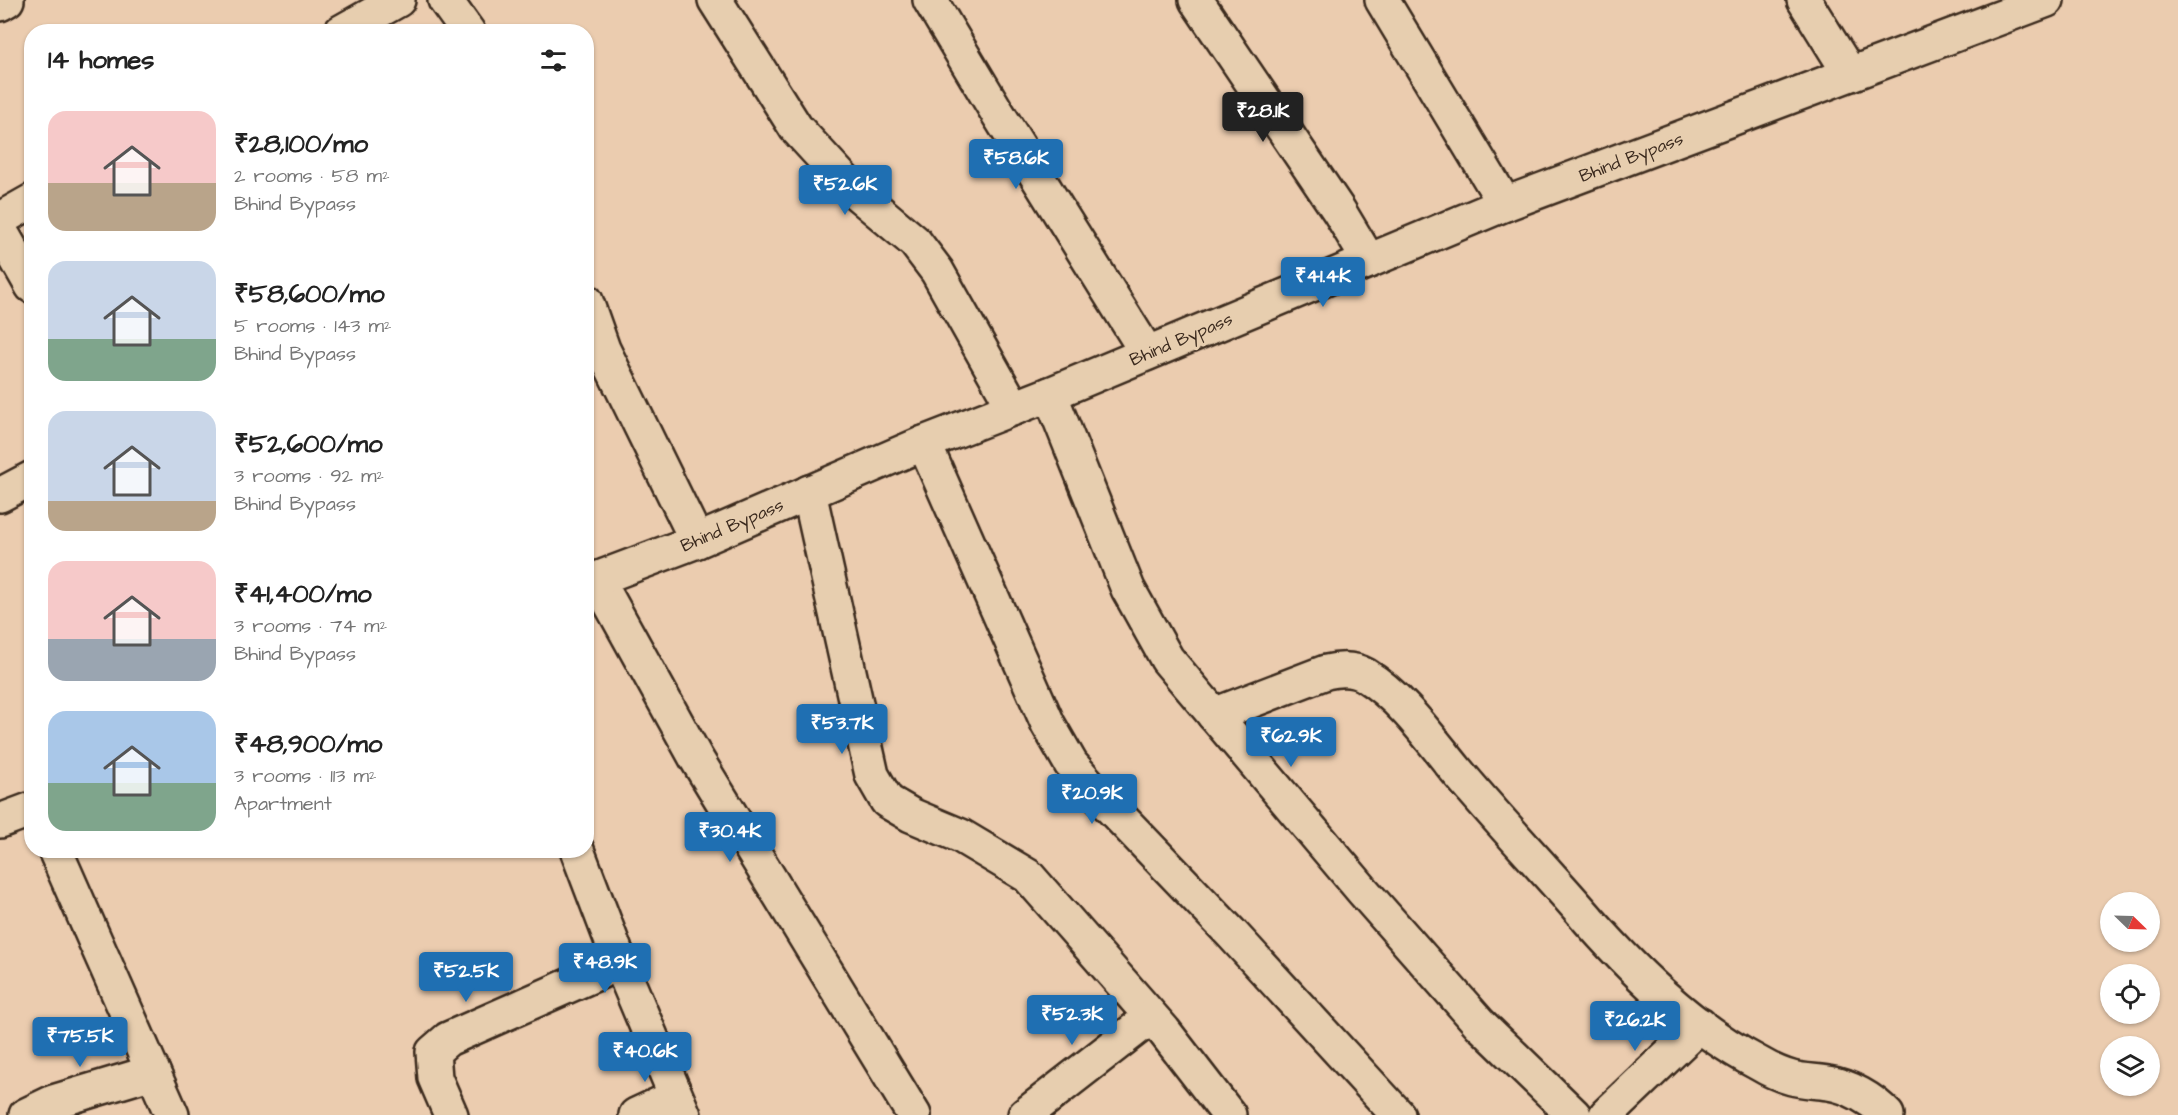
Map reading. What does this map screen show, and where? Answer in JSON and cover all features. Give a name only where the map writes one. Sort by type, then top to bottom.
[{"type":"street","points":[[0,4],[7,0]]},
{"type":"street","points":[[355,24],[398,0]]},
{"type":"street","points":[[445,0],[462,24]]},
{"type":"street","points":[[715,0],[796,128],[852,189],[915,242],[937,271],[1014,408]]},
{"type":"street","points":[[930,0],[1147,353]]},
{"type":"street","points":[[1196,0],[1340,211],[1369,261]]},
{"type":"street","points":[[1382,0],[1505,204]]},
{"type":"street","points":[[1804,0],[1850,74]]},
{"type":"street","name":"Bhind Bypass","points":[[594,580],[697,541],[924,443],[1050,394],[1505,204],[2047,0]]},
{"type":"street","points":[[0,219],[24,206]]},
{"type":"street","points":[[0,230],[24,272]]},
{"type":"street","points":[[595,353],[697,541]]},
{"type":"street","points":[[1050,394],[1128,589],[1167,658],[1363,891],[1480,1024],[1574,1115]]},
{"type":"street","points":[[924,443],[1048,724],[1071,764],[1148,848],[1232,934],[1398,1115]]},
{"type":"street","points":[[0,495],[24,482]]},
{"type":"street","points":[[809,492],[872,775],[886,801],[911,815],[961,836],[1028,876],[1151,1017],[1229,1115]]},
{"type":"street","points":[[594,584],[696,758],[914,1115]]},
{"type":"street","points":[[1214,715],[1326,672],[1342,669],[1363,674],[1384,688],[1430,736],[1457,771],[1604,935],[1664,997],[1724,1044],[1759,1064],[1791,1078],[1831,1083],[1853,1091],[1887,1115]]},
{"type":"street","points":[[0,821],[24,812]]},
{"type":"street","points":[[59,858],[172,1115]]},
{"type":"street","points":[[580,858],[620,963],[679,1106],[636,1115]]},
{"type":"street","points":[[451,1115],[435,1078],[433,1052],[448,1039],[620,963]]},
{"type":"street","points":[[1025,1115],[1151,1017]]},
{"type":"street","points":[[1606,1115],[1700,1025]]},
{"type":"street","points":[[26,1115],[52,1102],[153,1072]]}]
